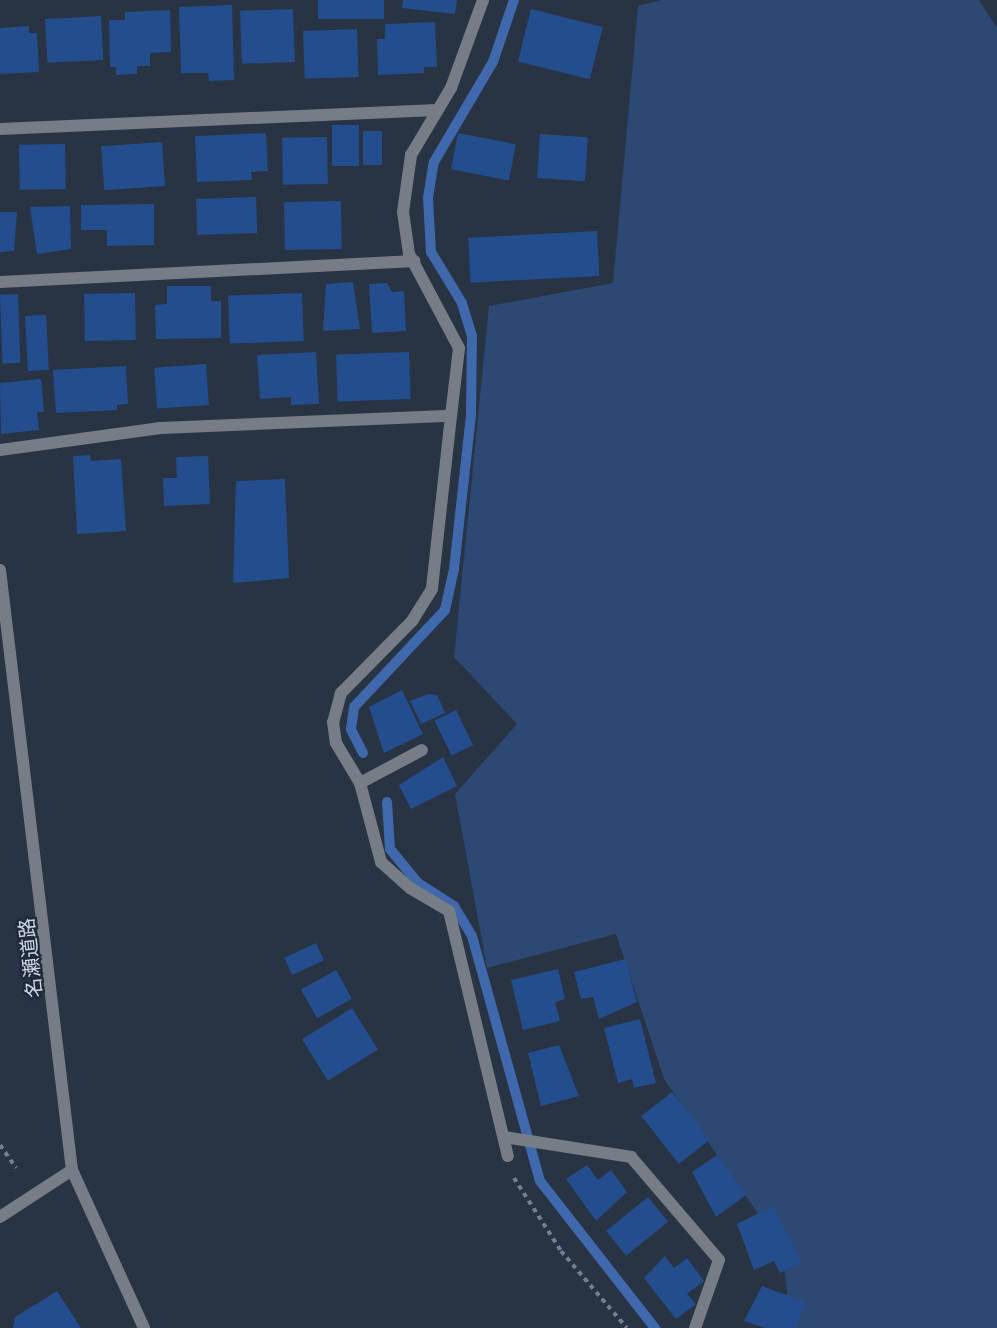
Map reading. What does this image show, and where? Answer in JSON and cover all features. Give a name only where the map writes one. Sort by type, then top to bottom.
[{"type":"street","points":[[483,0],[481,17],[438,110],[411,155],[403,212],[414,261],[459,348],[432,589],[413,620],[342,693],[333,722],[336,743],[360,783],[381,862],[410,888],[449,911],[508,1156]]},
{"type":"street","points":[[0,129],[438,110]]},
{"type":"street","points":[[0,282],[414,261]]},
{"type":"street","points":[[0,450],[161,428],[451,416]]},
{"type":"street","name":"名瀬道路","points":[[0,570],[72,1170],[144,1328]]},
{"type":"street","points":[[360,783],[422,750]]},
{"type":"street","points":[[504,1137],[631,1157],[719,1260],[695,1328]]},
{"type":"street","points":[[0,1217],[72,1170]]},
{"type":"path","points":[[0,1145],[16,1168]]},
{"type":"path","points":[[508,1156],[525,1201],[627,1328]]},
{"type":"shaded area","points":[[661,0],[979,0],[997,28],[997,1328],[791,1328],[782,1248],[664,1079],[616,934],[487,968],[455,794],[517,724],[454,657],[489,306],[613,283],[638,6]]},
{"type":"building","points":[[318,0],[384,0],[384,19],[318,19]]},
{"type":"building","points":[[403,0],[457,0],[455,14],[402,8]]},
{"type":"building","points":[[232,5],[234,80],[209,81],[208,73],[181,73],[179,7]]},
{"type":"building","points":[[293,9],[295,62],[242,64],[240,11]]},
{"type":"building","points":[[531,9],[603,27],[590,79],[518,61]]},
{"type":"building","points":[[170,10],[171,52],[150,53],[150,66],[137,66],[137,74],[116,75],[116,67],[110,67],[109,20],[125,20],[125,12]]},
{"type":"building","points":[[101,16],[103,60],[47,63],[45,19]]},
{"type":"building","points":[[435,22],[437,67],[424,67],[424,73],[378,75],[377,39],[385,39],[385,24]]},
{"type":"building","points":[[29,26],[29,33],[37,33],[39,72],[0,74],[0,28]]},
{"type":"building","points":[[357,29],[359,77],[305,79],[303,31]]},
{"type":"building","points":[[332,125],[359,125],[359,166],[332,166]]},
{"type":"building","points":[[363,131],[382,131],[382,165],[363,165]]},
{"type":"building","points":[[266,133],[268,171],[251,172],[252,180],[197,182],[195,136]]},
{"type":"building","points":[[458,133],[516,144],[509,181],[451,169]]},
{"type":"building","points":[[540,134],[588,137],[585,181],[537,178]]},
{"type":"building","points":[[327,137],[328,184],[283,185],[282,138]]},
{"type":"building","points":[[162,142],[165,186],[104,190],[101,146]]},
{"type":"building","points":[[65,144],[66,189],[20,190],[19,145]]},
{"type":"building","points":[[256,197],[257,233],[197,235],[196,199]]},
{"type":"building","points":[[341,201],[342,249],[285,250],[284,202]]},
{"type":"building","points":[[154,204],[154,245],[107,246],[107,230],[81,230],[81,205]]},
{"type":"building","points":[[70,206],[71,249],[37,254],[30,207]]},
{"type":"building","points":[[0,212],[17,212],[14,251],[0,252]]},
{"type":"building","points":[[597,231],[599,276],[471,283],[468,238]]},
{"type":"building","points":[[353,282],[360,329],[323,331],[326,284]]},
{"type":"building","points":[[387,283],[392,292],[404,291],[406,331],[372,333],[369,284]]},
{"type":"building","points":[[167,286],[211,286],[211,301],[221,301],[221,338],[156,339],[155,305],[167,304]]},
{"type":"building","points":[[135,293],[136,340],[85,341],[84,294]]},
{"type":"building","points":[[302,293],[304,341],[230,344],[228,296]]},
{"type":"building","points":[[18,294],[20,363],[2,364],[0,295]]},
{"type":"building","points":[[46,315],[49,370],[28,371],[25,316]]},
{"type":"building","points":[[316,352],[319,404],[291,405],[291,397],[260,399],[257,355]]},
{"type":"building","points":[[409,352],[411,399],[338,402],[336,355]]},
{"type":"building","points":[[206,364],[209,405],[157,409],[154,368]]},
{"type":"building","points":[[126,366],[128,404],[117,405],[117,410],[56,413],[53,370]]},
{"type":"building","points":[[41,379],[44,412],[37,412],[39,430],[1,434],[0,383]]},
{"type":"building","points":[[90,455],[91,461],[121,459],[126,531],[77,534],[73,456]]},
{"type":"building","points":[[208,456],[210,504],[164,506],[163,478],[177,478],[176,457]]},
{"type":"building","points":[[285,479],[289,578],[233,583],[236,481]]},
{"type":"building","points":[[402,690],[423,734],[384,753],[369,707]]},
{"type":"building","points":[[428,694],[437,695],[445,713],[421,724],[410,701]]},
{"type":"building","points":[[456,710],[473,745],[452,756],[434,721]]},
{"type":"building","points":[[443,757],[457,786],[411,809],[399,785]]},
{"type":"building","points":[[316,943],[324,960],[292,975],[284,958]]},
{"type":"building","points":[[625,959],[637,1002],[599,1019],[593,997],[581,999],[574,972]]},
{"type":"building","points":[[558,969],[565,999],[555,1002],[560,1021],[523,1030],[511,980]]},
{"type":"building","points":[[336,970],[352,999],[317,1018],[301,989]]},
{"type":"building","points":[[352,1008],[378,1050],[328,1081],[302,1039]]},
{"type":"building","points":[[640,1019],[656,1083],[634,1088],[632,1079],[618,1083],[604,1028]]},
{"type":"building","points":[[559,1045],[579,1096],[541,1106],[528,1053]]},
{"type":"building","points":[[672,1092],[710,1140],[679,1164],[641,1116]]},
{"type":"building","points":[[717,1155],[746,1195],[716,1217],[692,1172]]},
{"type":"building","points":[[587,1165],[598,1180],[611,1170],[627,1192],[596,1221],[566,1179]]},
{"type":"building","points":[[648,1197],[668,1222],[626,1256],[606,1231]]},
{"type":"building","points":[[773,1206],[802,1262],[780,1273],[774,1261],[754,1270],[737,1224]]},
{"type":"building","points":[[665,1256],[674,1268],[687,1258],[704,1281],[687,1294],[696,1304],[676,1319],[644,1278]]},
{"type":"building","points":[[762,1286],[806,1302],[796,1328],[765,1328],[744,1321]]},
{"type":"building","points":[[57,1291],[81,1328],[13,1328],[15,1317]]},
{"type":"waterway","points":[[363,753],[351,729],[354,707],[445,610],[454,569],[471,414],[472,336],[462,303],[431,252],[428,198],[434,162],[493,62],[514,0]]},
{"type":"waterway","points":[[387,802],[390,849],[418,883],[454,906],[472,936],[540,1181],[655,1328]]}]
